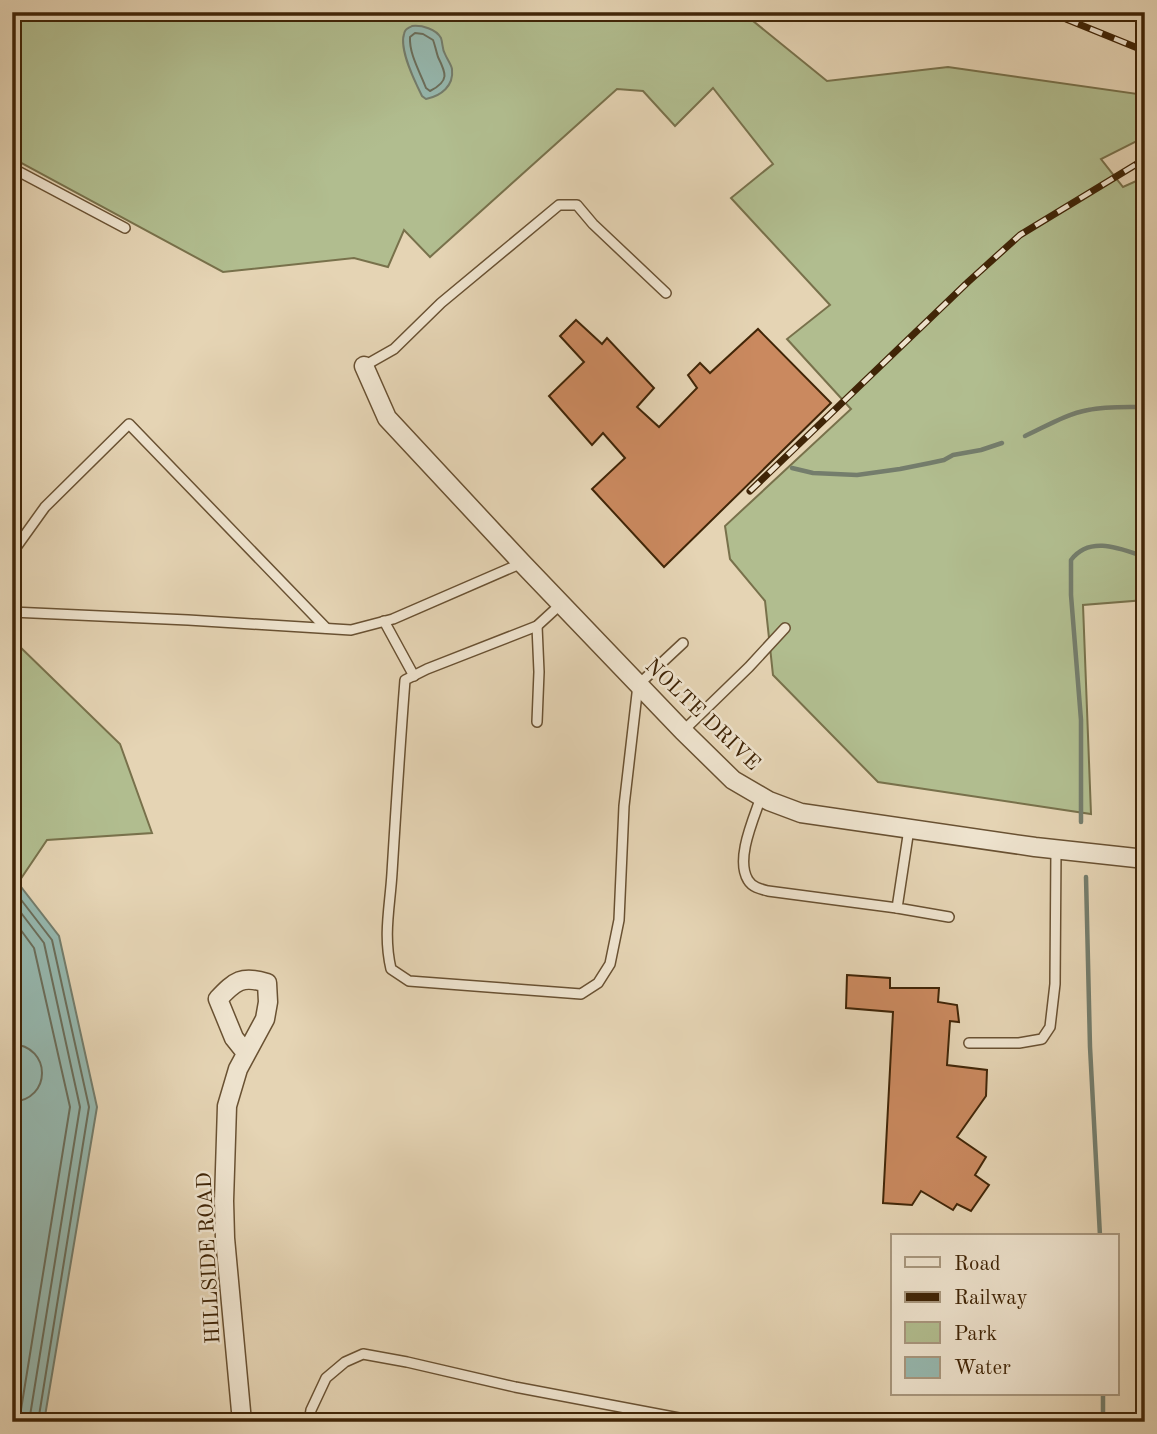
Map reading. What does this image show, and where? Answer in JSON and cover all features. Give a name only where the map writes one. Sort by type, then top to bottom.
[{"type":"street","name":"NOLTE DRIVE","points":[[364,366],[387,418],[638,685],[733,780],[769,801],[801,813],[1145,859]]},
{"type":"street","name":"HILLSIDE ROAD","points":[[242,1422],[224,1200],[227,1105],[246,1053]]},
{"type":"lane","points":[[12,167],[125,228]]},
{"type":"lane","points":[[364,366],[394,349],[440,303],[559,205],[577,205],[593,224],[666,293]]},
{"type":"lane","points":[[12,553],[46,507],[129,424],[326,628]]},
{"type":"lane","points":[[12,612],[351,630],[384,621],[522,563]]},
{"type":"lane","points":[[561,604],[537,626],[405,680],[386,935],[391,969],[409,981],[581,995],[598,983],[610,964],[619,920],[624,806],[638,685],[683,643]]},
{"type":"lane","points":[[384,621],[414,676]]},
{"type":"lane","points":[[537,626],[537,722]]},
{"type":"lane","points":[[683,731],[785,628]]},
{"type":"lane","points":[[761,797],[745,849],[744,871],[748,882],[757,888],[949,917]]},
{"type":"lane","points":[[897,908],[909,829]]},
{"type":"lane","points":[[969,1043],[1042,1040],[1050,1027],[1055,984],[1056,849]]},
{"type":"lane","points":[[309,1422],[311,1410],[326,1378],[345,1362],[363,1354],[515,1387],[700,1422]]},
{"type":"green space","points":[[12,12],[742,12],[827,81],[948,67],[1145,95],[1145,137],[1101,159],[1123,187],[1145,177],[1145,600],[1083,605],[1091,814],[878,782],[773,675],[765,601],[730,559],[725,526],[851,409],[787,339],[830,305],[731,198],[773,164],[713,88],[675,126],[643,91],[617,89],[430,257],[404,230],[388,267],[354,258],[223,272],[12,158]]},
{"type":"green space","points":[[12,642],[120,744],[152,833],[47,840],[18,883],[12,880]]},
{"type":"water","points":[[412,26],[428,28],[439,35],[452,69],[449,85],[437,95],[426,99],[412,74],[404,48],[404,32]]},
{"type":"water","points":[[12,880],[18,883],[59,936],[97,1107],[44,1422],[12,1422],[12,1099],[16,1073],[12,1064]]},
{"type":"building","points":[[576,320],[602,344],[607,338],[654,388],[637,407],[659,427],[697,388],[688,375],[700,363],[710,373],[758,329],[831,403],[664,567],[592,489],[625,458],[603,433],[592,445],[549,396],[584,362],[560,336]]},
{"type":"building","points":[[847,975],[890,978],[890,988],[939,988],[938,1002],[957,1005],[959,1022],[950,1021],[947,1065],[987,1070],[986,1096],[957,1137],[986,1157],[975,1175],[989,1185],[971,1211],[957,1204],[953,1210],[921,1191],[912,1205],[883,1203],[893,1012],[846,1008]]},
{"type":"waterway","points":[[1025,436],[1080,412],[1109,407],[1145,407]]},
{"type":"waterway","points":[[792,468],[813,473],[857,475],[944,460],[953,455],[1002,443]]},
{"type":"waterway","points":[[1081,822],[1081,720],[1071,595],[1071,560],[1079,552],[1096,546],[1116,548],[1145,557]]},
{"type":"waterway","points":[[1086,877],[1090,1047],[1100,1234]]},
{"type":"waterway","points":[[1103,1396],[1103,1422]]},
{"type":"railway","points":[[1041,12],[1066,19],[1145,51]]},
{"type":"railway","points":[[750,491],[1020,235],[1145,159]]}]
